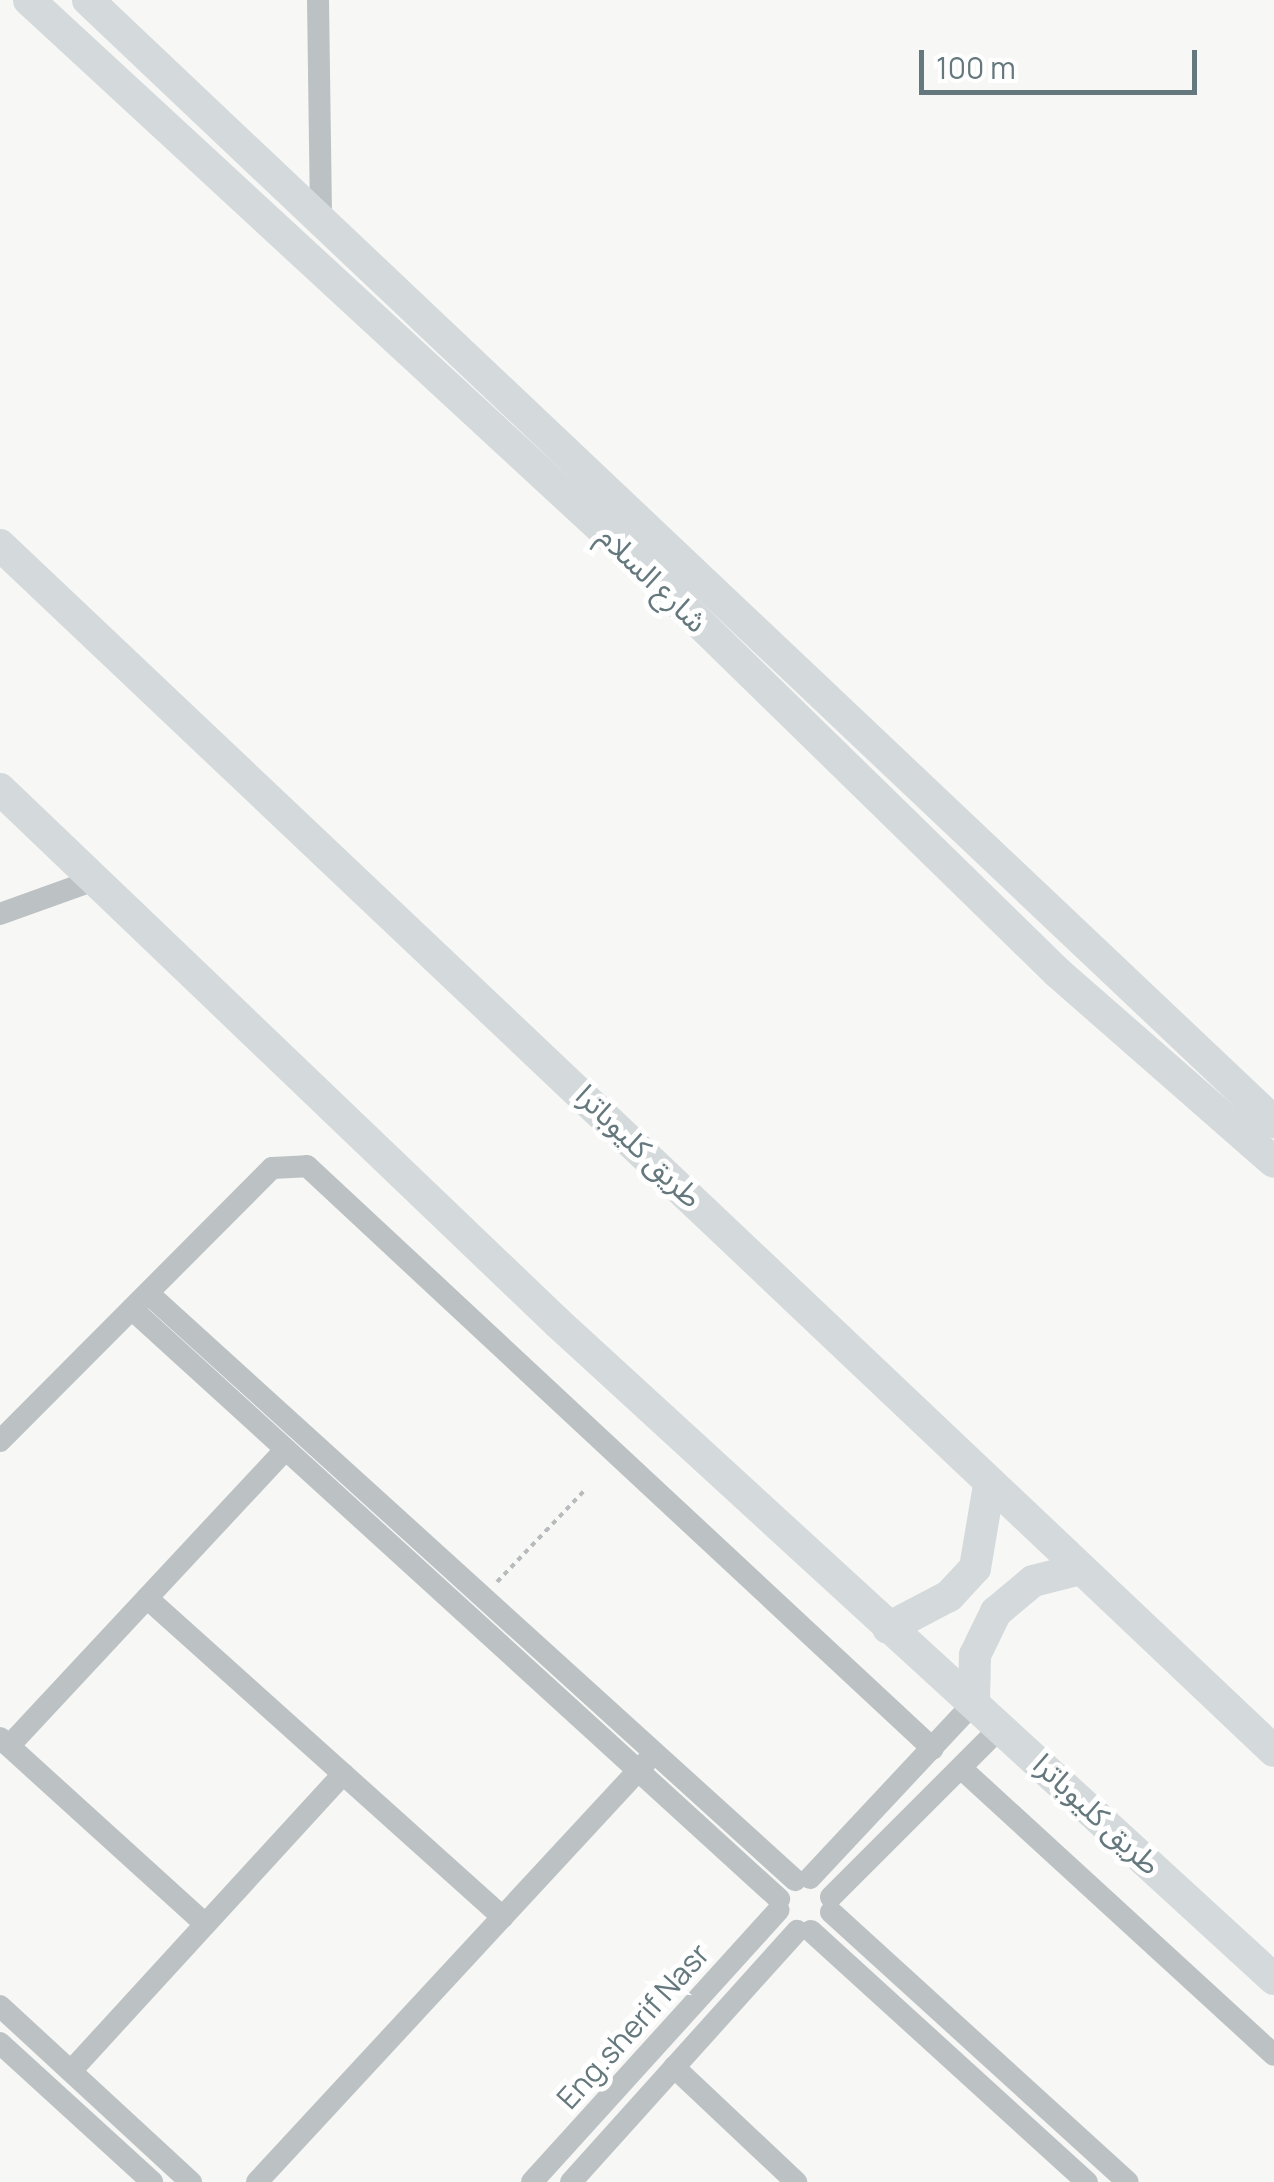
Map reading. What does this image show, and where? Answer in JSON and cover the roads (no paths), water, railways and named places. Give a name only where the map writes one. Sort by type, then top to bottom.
[{"type":"main road","name":"شارع السلام","points":[[29,0],[636,540],[1274,1122]]},
{"type":"main road","name":"شارع السلام","points":[[88,0],[321,211],[1057,972],[1274,1162]]},
{"type":"main road","name":"طريق كليوباترا","points":[[0,545],[989,1485],[1274,1750]]},
{"type":"main road","name":"طريق كليوباترا","points":[[0,789],[888,1628],[1274,1979]]},
{"type":"main road","points":[[888,1628],[948,1596],[975,1568],[989,1485]]},
{"type":"main road","points":[[974,1703],[975,1655],[996,1612],[1033,1581],[1080,1569]]},
{"type":"street","points":[[318,0],[321,211]]},
{"type":"street","points":[[0,914],[97,879]]},
{"type":"street","points":[[0,1441],[142,1303],[272,1168],[314,1170],[933,1749]]},
{"type":"street","points":[[142,1303],[283,1415],[656,1752],[803,1879],[1128,2182]]},
{"type":"street","points":[[142,1303],[285,1450],[639,1770],[804,1931],[1087,2182]]},
{"type":"street","points":[[266,1432],[283,1415]]},
{"type":"street","points":[[205,1924],[4,1742],[147,1598],[285,1450]]},
{"type":"street","points":[[147,1598],[503,1917]]},
{"type":"street","name":"Eng.sherif Nasr","points":[[532,2182],[779,1904],[894,1792],[974,1703]]},
{"type":"street","points":[[571,2182],[674,2067],[1001,1727]]},
{"type":"street","points":[[257,2182],[656,1752]]},
{"type":"street","points":[[962,1769],[1274,2055]]},
{"type":"street","points":[[71,2071],[343,1774]]},
{"type":"street","points":[[894,1792],[916,1812]]},
{"type":"street","points":[[0,2006],[191,2182]]},
{"type":"street","points":[[0,2043],[152,2182]]},
{"type":"street","points":[[674,2067],[796,2182]]},
{"type":"street","points":[[1020,2120],[1038,2100]]}]
